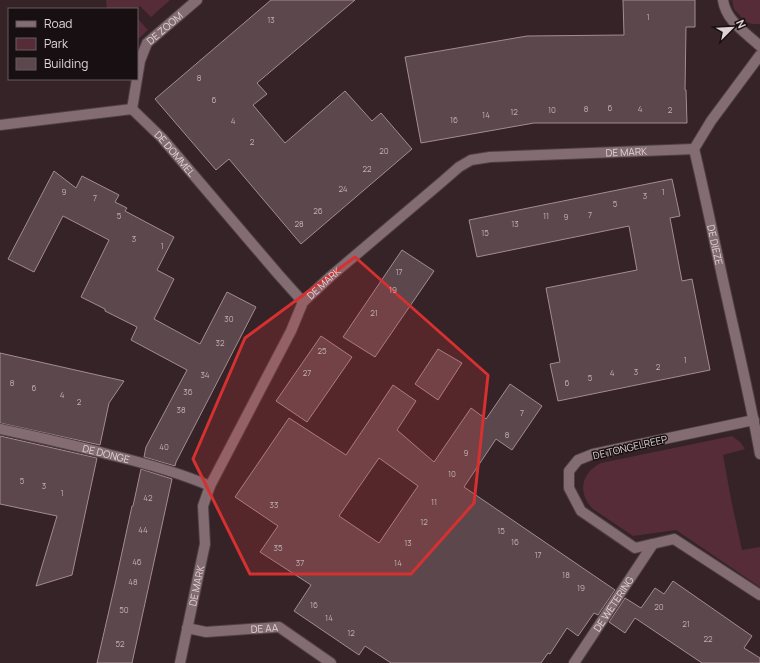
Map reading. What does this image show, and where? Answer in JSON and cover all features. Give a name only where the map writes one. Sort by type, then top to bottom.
[{"type":"street","name":"DE ZOOM","points":[[138,73],[140,61],[147,43],[197,0]]},
{"type":"street","points":[[723,0],[725,11],[731,20],[760,46]]},
{"type":"street","points":[[694,149],[710,121],[760,54]]},
{"type":"street","name":"DE ZOOM","points":[[132,109],[137,80]]},
{"type":"street","points":[[0,125],[132,109]]},
{"type":"street","name":"DE DOMMEL","points":[[132,109],[162,138],[303,302]]},
{"type":"street","name":"DE MARK","points":[[180,663],[205,544],[203,506],[210,486],[291,331],[303,302],[331,276],[442,181],[459,167],[471,160],[490,157],[694,149]]},
{"type":"street","name":"DE DIEZE","points":[[694,149],[754,420],[760,454]]},
{"type":"street","name":"DE TONGELREEP","points":[[754,420],[593,454],[578,460],[569,471],[569,488],[581,511],[635,548],[674,539],[760,595]]},
{"type":"street","name":"DE DONGE","points":[[0,429],[144,463],[210,486]]},
{"type":"street","name":"DE WETERING","points":[[574,663],[654,544]]},
{"type":"street","name":"DE AA","points":[[187,628],[206,632],[279,627],[330,663]]},
{"type":"highlighted area","points":[[355,257],[488,375],[474,503],[411,574],[250,574],[193,459],[245,338]]},
{"type":"green space","points":[[106,0],[170,0],[151,17],[140,6],[137,8],[107,8]]},
{"type":"green space","points":[[732,0],[760,0],[760,24],[746,22],[734,9]]},
{"type":"green space","points":[[138,19],[148,30],[138,39]]},
{"type":"green space","points":[[732,436],[740,442],[745,449],[723,455],[731,499],[742,550],[760,547],[760,587],[676,530],[633,536],[593,509],[588,503],[583,490],[585,478],[594,467],[601,463]]},
{"type":"building","points":[[271,0],[355,0],[257,83],[267,94],[253,105],[285,143],[345,91],[372,121],[381,113],[412,149],[301,244],[229,159],[216,170],[155,99]]},
{"type":"building","points":[[623,0],[695,0],[695,27],[686,27],[685,90],[687,123],[534,123],[421,143],[405,57],[527,36],[624,35]]},
{"type":"building","points":[[54,171],[76,188],[82,176],[119,195],[115,202],[127,208],[125,211],[174,237],[157,270],[174,279],[154,319],[200,344],[227,292],[256,307],[175,466],[144,457],[146,447],[187,370],[131,340],[137,327],[81,297],[109,240],[63,216],[34,272],[8,259]]},
{"type":"building","points":[[672,179],[680,216],[670,218],[682,281],[692,279],[710,370],[558,401],[550,364],[560,362],[546,288],[637,270],[629,226],[477,257],[469,220]]},
{"type":"building","points":[[402,250],[434,271],[375,357],[343,337]]},
{"type":"building","points":[[321,336],[352,357],[307,422],[276,401]]},
{"type":"building","points":[[438,349],[462,363],[438,400],[415,384]]},
{"type":"building","points":[[0,353],[124,381],[109,403],[100,445],[0,423]]},
{"type":"building","points":[[510,384],[542,406],[512,450],[496,439],[464,487],[615,590],[598,615],[594,613],[578,636],[567,628],[550,654],[548,653],[541,663],[391,663],[365,646],[359,655],[294,611],[311,585],[260,552],[278,526],[235,497],[289,418],[346,455],[393,385],[416,401],[397,430],[434,462],[471,408],[486,419]],"holes":[[[379,458],[418,486],[379,543],[339,516]]]},
{"type":"building","points":[[0,436],[97,458],[72,575],[36,586],[57,516],[0,504]]},
{"type":"building","points":[[141,469],[172,479],[132,663],[97,663],[132,506]]},
{"type":"building","points":[[673,581],[752,636],[744,648],[760,658],[760,663],[702,663],[635,618],[625,633],[609,622],[625,598],[641,608],[655,588],[664,594]]}]
